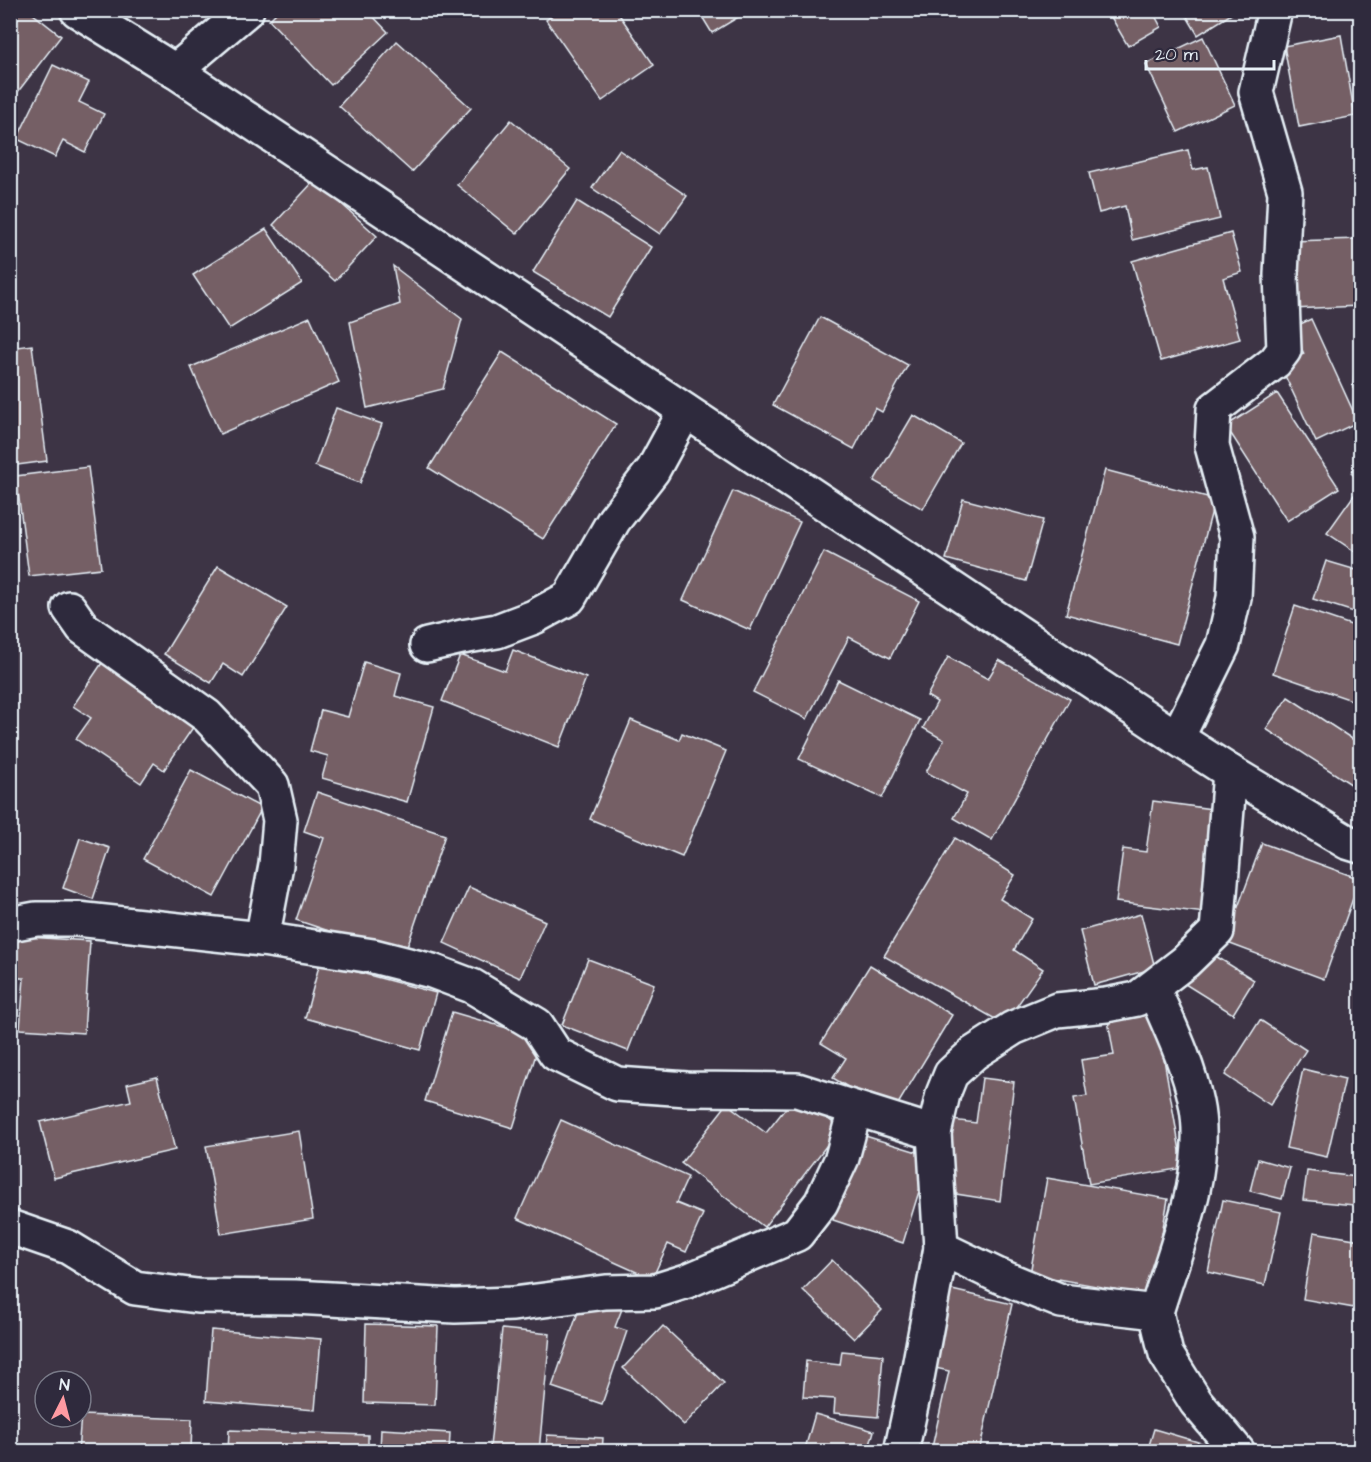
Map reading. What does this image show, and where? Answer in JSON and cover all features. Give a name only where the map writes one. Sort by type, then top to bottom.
[{"type":"street","points":[[175,71],[247,10]]},
{"type":"street","points":[[1177,738],[1223,645],[1234,598],[1236,537],[1212,446],[1214,409],[1275,362],[1284,350],[1281,275],[1285,192],[1257,92],[1275,10]]},
{"type":"street","points":[[77,11],[175,71],[1177,738],[1347,842],[1360,846]]},
{"type":"street","points":[[427,645],[497,631],[534,617],[569,598],[614,520],[653,470],[685,411]]},
{"type":"street","points":[[69,608],[83,628],[207,716],[272,785],[280,820],[276,865],[262,939]]},
{"type":"street","points":[[901,1452],[941,1248],[934,1133],[943,1094],[951,1074],[974,1053],[1013,1028],[1057,1010],[1137,999],[1185,962],[1217,932],[1230,772]]},
{"type":"street","points":[[10,924],[36,919],[77,918],[262,939],[373,956],[432,971],[472,986],[537,1024],[556,1054],[617,1084],[687,1089],[797,1090],[934,1133]]},
{"type":"street","points":[[1153,988],[1187,1073],[1197,1105],[1198,1143],[1193,1191],[1156,1312],[1166,1354],[1196,1402],[1238,1452]]},
{"type":"street","points":[[10,1227],[69,1247],[135,1288],[197,1296],[295,1297],[455,1306],[513,1304],[606,1292],[655,1291],[687,1281],[797,1234],[821,1203],[838,1167],[855,1109]]},
{"type":"street","points":[[941,1248],[997,1275],[1062,1301],[1156,1312]]},
{"type":"building","points":[[10,10],[28,10],[61,36],[10,102]]},
{"type":"building","points":[[279,10],[367,10],[388,32],[331,85],[269,20]]},
{"type":"building","points":[[560,10],[616,10],[654,65],[602,101],[546,20]]},
{"type":"building","points":[[698,10],[750,10],[712,33]]},
{"type":"building","points":[[1107,10],[1152,10],[1161,27],[1128,46]]},
{"type":"building","points":[[1183,10],[1238,10],[1198,35]]},
{"type":"building","points":[[1341,35],[1355,116],[1299,127],[1284,46]]},
{"type":"building","points":[[1203,37],[1235,105],[1178,132],[1146,64]]},
{"type":"building","points":[[397,41],[471,108],[412,172],[339,106]]},
{"type":"building","points":[[53,65],[89,82],[79,102],[104,114],[85,152],[63,141],[55,157],[17,139]]},
{"type":"building","points":[[511,120],[570,169],[517,234],[457,185]]},
{"type":"building","points":[[619,150],[687,196],[660,234],[592,188]]},
{"type":"building","points":[[1188,150],[1193,170],[1208,167],[1220,219],[1132,240],[1125,206],[1099,213],[1089,173]]},
{"type":"building","points":[[315,180],[377,236],[335,281],[273,225]]},
{"type":"building","points":[[577,201],[651,247],[608,317],[533,272]]},
{"type":"building","points":[[266,229],[302,283],[229,329],[193,275]]},
{"type":"building","points":[[1231,233],[1242,272],[1223,278],[1240,339],[1161,361],[1132,261]]},
{"type":"building","points":[[1360,239],[1360,306],[1292,309],[1290,241]]},
{"type":"building","points":[[393,266],[462,319],[443,389],[367,408],[350,322],[400,304]]},
{"type":"building","points":[[310,317],[339,382],[220,434],[191,367]]},
{"type":"building","points":[[820,317],[908,365],[882,412],[875,408],[854,449],[773,405]]},
{"type":"building","points":[[1311,319],[1358,422],[1316,442],[1280,365],[1304,354],[1292,328]]},
{"type":"building","points":[[1360,324],[1360,389],[1353,388]]},
{"type":"building","points":[[32,345],[47,461],[10,466],[10,348]]},
{"type":"building","points":[[502,352],[616,424],[543,539],[429,468]]},
{"type":"building","points":[[1277,393],[1339,488],[1287,521],[1226,426]]},
{"type":"building","points":[[336,408],[382,424],[360,483],[315,466]]},
{"type":"building","points":[[913,415],[961,443],[923,509],[874,481]]},
{"type":"building","points":[[1360,460],[1360,480],[1351,473]]},
{"type":"building","points":[[88,467],[101,568],[29,576],[16,476]]},
{"type":"building","points":[[1105,470],[1215,499],[1177,644],[1066,614]]},
{"type":"building","points":[[733,491],[800,522],[750,630],[683,600]]},
{"type":"building","points":[[1354,495],[1360,499],[1360,555],[1327,533]]},
{"type":"building","points":[[963,499],[1043,520],[1026,581],[946,559]]},
{"type":"building","points":[[824,552],[919,601],[890,658],[849,637],[807,719],[753,692]]},
{"type":"building","points":[[1326,561],[1360,571],[1360,614],[1313,599]]},
{"type":"building","points":[[218,566],[287,607],[243,677],[223,664],[211,683],[164,654]]},
{"type":"building","points":[[1295,606],[1360,628],[1360,703],[1273,673]]},
{"type":"building","points":[[513,650],[586,678],[559,747],[442,701],[460,655],[505,671]]},
{"type":"building","points":[[948,657],[988,679],[999,660],[1070,699],[992,840],[954,818],[967,794],[926,772],[944,740],[923,728],[937,702],[927,696]]},
{"type":"building","points":[[364,662],[401,673],[395,696],[434,707],[407,802],[322,778],[328,756],[310,751],[321,710],[348,717]]},
{"type":"building","points":[[102,663],[194,726],[164,770],[154,763],[141,783],[76,739],[91,718],[73,706]]},
{"type":"building","points":[[838,680],[920,720],[882,798],[799,759]]},
{"type":"building","points":[[1288,697],[1360,744],[1360,790],[1266,729]]},
{"type":"building","points":[[631,720],[679,740],[682,733],[726,751],[682,857],[590,819]]},
{"type":"building","points":[[191,770],[262,808],[214,897],[143,859]]},
{"type":"building","points":[[317,792],[445,835],[404,956],[296,920],[324,838],[304,831]]},
{"type":"building","points":[[1153,801],[1219,810],[1205,913],[1116,902],[1123,849],[1146,852]]},
{"type":"building","points":[[80,838],[110,848],[93,899],[63,888]]},
{"type":"building","points":[[955,838],[1015,875],[1000,899],[1032,919],[1014,950],[1043,969],[1004,1024],[884,956]]},
{"type":"building","points":[[1262,843],[1360,879],[1324,979],[1225,942]]},
{"type":"building","points":[[469,887],[545,921],[520,978],[444,943]]},
{"type":"building","points":[[1141,914],[1155,968],[1094,985],[1080,931]]},
{"type":"building","points":[[12,936],[90,941],[84,1033],[20,1029],[24,978],[10,978]]},
{"type":"building","points":[[1206,950],[1254,980],[1233,1014],[1185,984]]},
{"type":"building","points":[[588,959],[654,984],[628,1051],[562,1025]]},
{"type":"building","points":[[320,962],[436,993],[420,1050],[305,1018]]},
{"type":"building","points":[[870,965],[952,1015],[892,1114],[833,1078],[846,1058],[821,1043]]},
{"type":"building","points":[[1155,1008],[1183,1168],[1089,1184],[1074,1098],[1087,1096],[1081,1060],[1114,1055],[1107,1015]]},
{"type":"building","points":[[452,1012],[541,1038],[513,1128],[425,1101]]},
{"type":"building","points":[[1260,1020],[1306,1050],[1270,1105],[1225,1075]]},
{"type":"building","points":[[1303,1069],[1345,1079],[1327,1157],[1286,1148]]},
{"type":"building","points":[[157,1077],[175,1150],[54,1178],[40,1122],[131,1101],[127,1084]]},
{"type":"building","points":[[982,1078],[1014,1082],[1000,1201],[950,1193],[952,1120],[976,1123]]},
{"type":"building","points":[[796,1095],[840,1128],[764,1227],[681,1163],[727,1104],[766,1133]]},
{"type":"building","points":[[561,1120],[688,1177],[676,1203],[703,1214],[686,1252],[668,1244],[652,1279],[517,1218]]},
{"type":"building","points":[[299,1131],[313,1219],[221,1234],[206,1146]]},
{"type":"building","points":[[859,1134],[930,1156],[903,1243],[833,1220]]},
{"type":"building","points":[[1258,1159],[1290,1168],[1282,1199],[1250,1191]]},
{"type":"building","points":[[1307,1171],[1357,1177],[1354,1205],[1303,1200]]},
{"type":"building","points":[[1047,1178],[1168,1199],[1151,1296],[1030,1274]]},
{"type":"building","points":[[1223,1200],[1281,1212],[1265,1285],[1208,1272]]},
{"type":"building","points":[[1314,1232],[1360,1240],[1360,1309],[1303,1299]]},
{"type":"building","points":[[832,1260],[882,1310],[854,1339],[803,1290]]},
{"type":"building","points":[[948,1289],[1012,1304],[979,1452],[931,1452],[949,1371],[931,1367]]},
{"type":"building","points":[[584,1295],[622,1309],[615,1327],[627,1331],[602,1404],[552,1387]]},
{"type":"building","points":[[366,1324],[438,1326],[435,1405],[364,1403]]},
{"type":"building","points":[[663,1326],[724,1383],[684,1425],[623,1368]]},
{"type":"building","points":[[502,1329],[550,1334],[539,1451],[490,1447]]},
{"type":"building","points":[[211,1330],[321,1339],[315,1410],[206,1401]]},
{"type":"building","points":[[842,1351],[883,1355],[878,1417],[834,1413],[835,1399],[803,1397],[806,1361],[840,1365]]},
{"type":"building","points":[[815,1414],[874,1431],[868,1452],[804,1452]]},
{"type":"building","points":[[1358,1414],[1360,1414],[1360,1452],[1351,1452]]},
{"type":"building","points":[[93,1415],[192,1419],[191,1452],[78,1452],[80,1429],[93,1429]]},
{"type":"building","points":[[381,1429],[450,1433],[449,1452],[380,1452]]},
{"type":"building","points":[[1154,1429],[1215,1447],[1213,1452],[1147,1452]]},
{"type":"building","points":[[229,1430],[368,1435],[368,1452],[228,1452]]},
{"type":"building","points":[[547,1435],[603,1438],[602,1452],[546,1452]]}]
